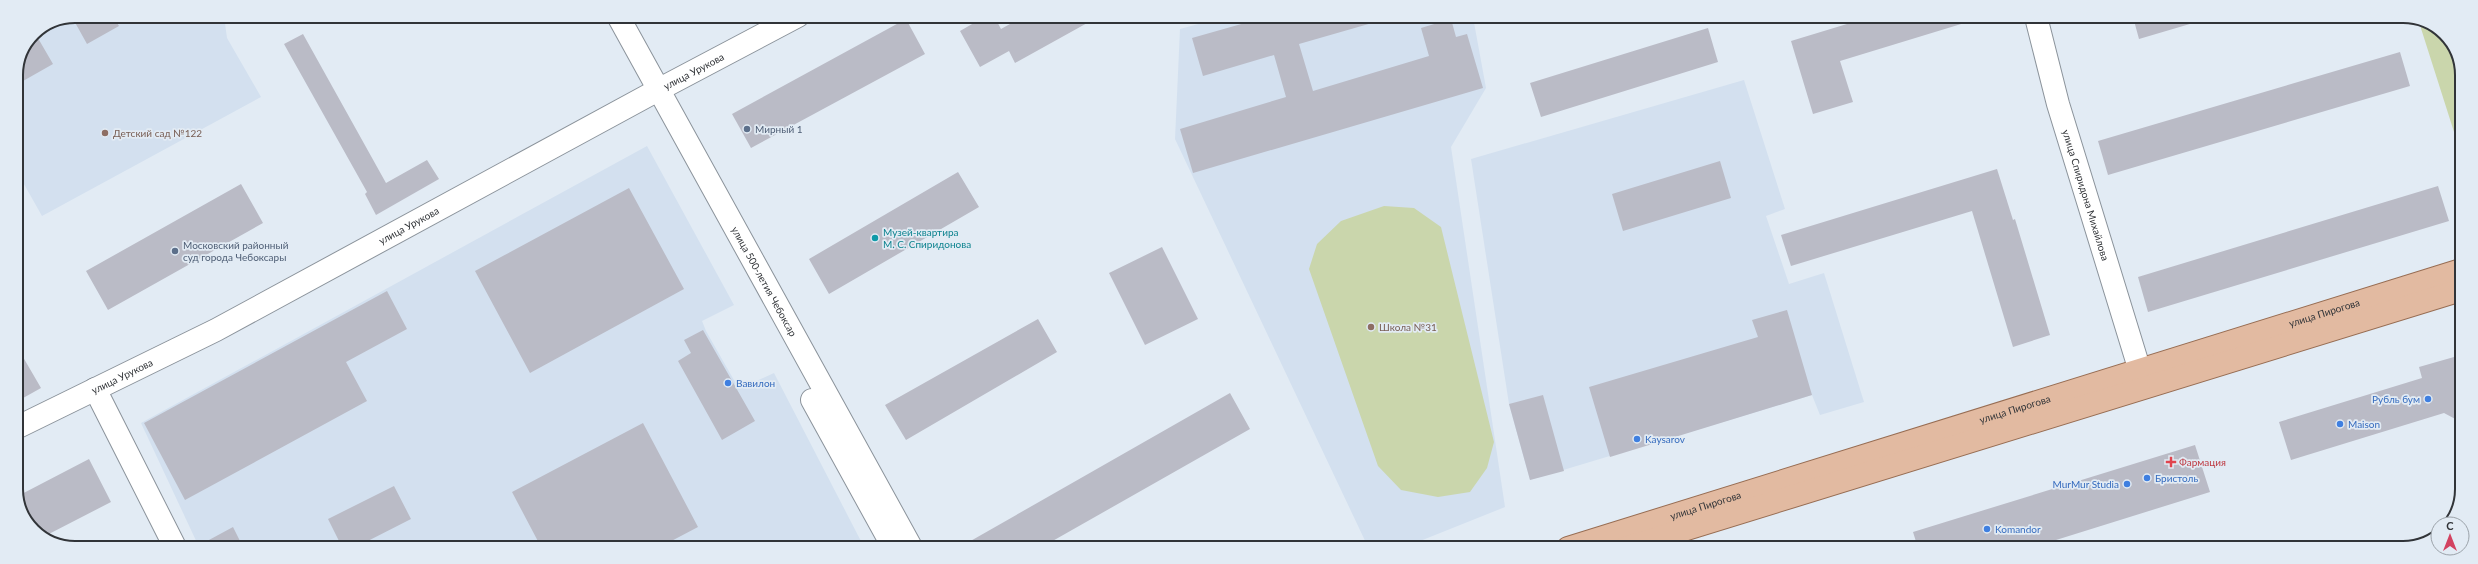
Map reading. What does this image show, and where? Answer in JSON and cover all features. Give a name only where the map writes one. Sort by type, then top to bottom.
[{"type":"main road","name":"улица Пирогова","points":[[1593,541],[1870,462],[2142,378],[2455,272]]},
{"type":"main road","name":"улица Пирогова","points":[[2142,378],[2455,292]]},
{"type":"main road","name":"улица Пирогова","points":[[1645,541],[1870,462]]},
{"type":"street","name":"улица 500-летия Чебоксар","points":[[607,23],[652,93],[828,413],[907,541]]},
{"type":"street","name":"улица 500-летия Чебоксар","points":[[621,23],[652,93]]},
{"type":"street","name":"улица Урукова","points":[[23,425],[216,330],[652,93],[785,23]]},
{"type":"street","name":"улица Спиридона Михайлова","points":[[2038,23],[2058,104],[2142,378]]},
{"type":"street","points":[[95,389],[172,541]]},
{"type":"street","name":"улица 500-летия Чебоксар","points":[[828,413],[890,541]]},
{"type":"shaded area","name":"Детский сад №122","points":[[75,23],[225,23],[227,38],[261,97],[42,216],[23,182],[24,65],[27,55],[38,38],[55,27]]},
{"type":"shaded area","name":"Школа №31","points":[[1202,23],[1474,23],[1486,88],[1451,147],[1505,507],[1420,541],[1365,541],[1175,139],[1180,29]]},
{"type":"shaded area","points":[[1744,80],[1785,209],[1766,216],[1789,284],[1824,273],[1864,402],[1820,415],[1812,395],[1530,480],[1509,404],[1471,159]]},
{"type":"shaded area","points":[[647,146],[734,305],[702,321],[706,331],[739,389],[774,373],[861,541],[196,541],[141,423]]},
{"type":"green space","points":[[2420,26],[2437,36],[2446,46],[2451,55],[2455,71],[2455,135]]},
{"type":"green space","points":[[1384,206],[1414,208],[1441,227],[1494,442],[1487,468],[1470,492],[1438,497],[1401,490],[1378,466],[1309,269],[1317,244],[1341,221]]},
{"type":"building","points":[[75,23],[117,23],[119,26],[87,44]]},
{"type":"building","points":[[899,23],[908,23],[925,54],[751,148],[732,114]]},
{"type":"building","points":[[974,23],[998,23],[1001,29],[1012,23],[1087,23],[1015,63],[1009,51],[980,67],[960,31]]},
{"type":"building","points":[[1245,23],[1372,23],[1299,44],[1313,91],[1429,56],[1421,28],[1438,23],[1452,23],[1456,37],[1467,34],[1483,88],[1193,173],[1180,129],[1286,97],[1274,55],[1203,76],[1192,38]]},
{"type":"building","points":[[1850,23],[1964,23],[1840,61],[1853,102],[1813,114],[1791,41]]},
{"type":"building","points":[[2135,23],[2193,23],[2139,39]]},
{"type":"building","points":[[1708,28],[1718,62],[1541,117],[1530,83]]},
{"type":"building","points":[[303,34],[386,183],[427,160],[439,179],[376,215],[365,194],[367,192],[284,44]]},
{"type":"building","points":[[38,38],[53,64],[23,81],[24,65],[27,55]]},
{"type":"building","points":[[2400,52],[2410,86],[2108,175],[2098,141]]},
{"type":"building","points":[[1720,161],[1731,198],[1623,231],[1612,194]]},
{"type":"building","points":[[1997,169],[2013,220],[2015,219],[2050,335],[2013,347],[1972,211],[1791,266],[1781,235]]},
{"type":"building","points":[[958,172],[979,207],[829,294],[809,259]]},
{"type":"building","points":[[241,184],[263,223],[108,310],[86,271]]},
{"type":"building","points":[[2438,186],[2449,221],[2148,312],[2138,277]]},
{"type":"building","points":[[629,188],[684,289],[530,373],[475,271]]},
{"type":"building","points":[[1162,247],[1198,319],[1145,345],[1109,273]]},
{"type":"building","points":[[387,291],[407,329],[346,362],[367,401],[185,500],[144,423]]},
{"type":"building","points":[[1787,310],[1812,395],[1610,457],[1589,387],[1758,337],[1752,320]]},
{"type":"building","points":[[1038,319],[1057,352],[906,440],[885,405]]},
{"type":"building","points":[[703,330],[755,421],[722,440],[678,361],[691,353],[684,340]]},
{"type":"building","points":[[23,357],[41,388],[23,398]]},
{"type":"building","points":[[2455,357],[2455,419],[2444,413],[2291,460],[2279,422],[2422,378],[2419,367]]},
{"type":"building","points":[[1230,393],[1250,429],[1053,541],[971,541]]},
{"type":"building","points":[[1543,395],[1564,471],[1530,480],[1509,404]]},
{"type":"building","points":[[643,423],[698,527],[671,541],[538,541],[512,492]]},
{"type":"building","points":[[2195,445],[2210,492],[2052,541],[1916,541],[1913,532]]},
{"type":"building","points":[[89,459],[111,502],[49,534],[32,518],[27,509],[23,493]]},
{"type":"building","points":[[394,486],[411,519],[368,541],[339,541],[328,519]]},
{"type":"building","points":[[233,527],[240,541],[207,541]]},
{"type":"place","name":"Мирный 1","points":[[747,129]]},
{"type":"place","name":"Детский сад №122","points":[[105,133]]},
{"type":"place","name":"Музей-квартира М. С. Спиридонова","points":[[875,238]]},
{"type":"place","name":"Московский районный суд города Чебоксары","points":[[175,251]]},
{"type":"place","name":"Школа №31","points":[[1371,327]]},
{"type":"place","name":"Вавилон","points":[[728,383]]},
{"type":"place","name":"Рубль бум","points":[[2428,399]]},
{"type":"place","name":"Maison","points":[[2340,424]]},
{"type":"place","name":"Kaysarov","points":[[1637,439]]},
{"type":"place","name":"Фармация","points":[[2171,462]]},
{"type":"place","name":"Бристоль","points":[[2147,478]]},
{"type":"place","name":"MurMur Studia","points":[[2127,484]]},
{"type":"place","name":"Komandor","points":[[1987,529]]}]
